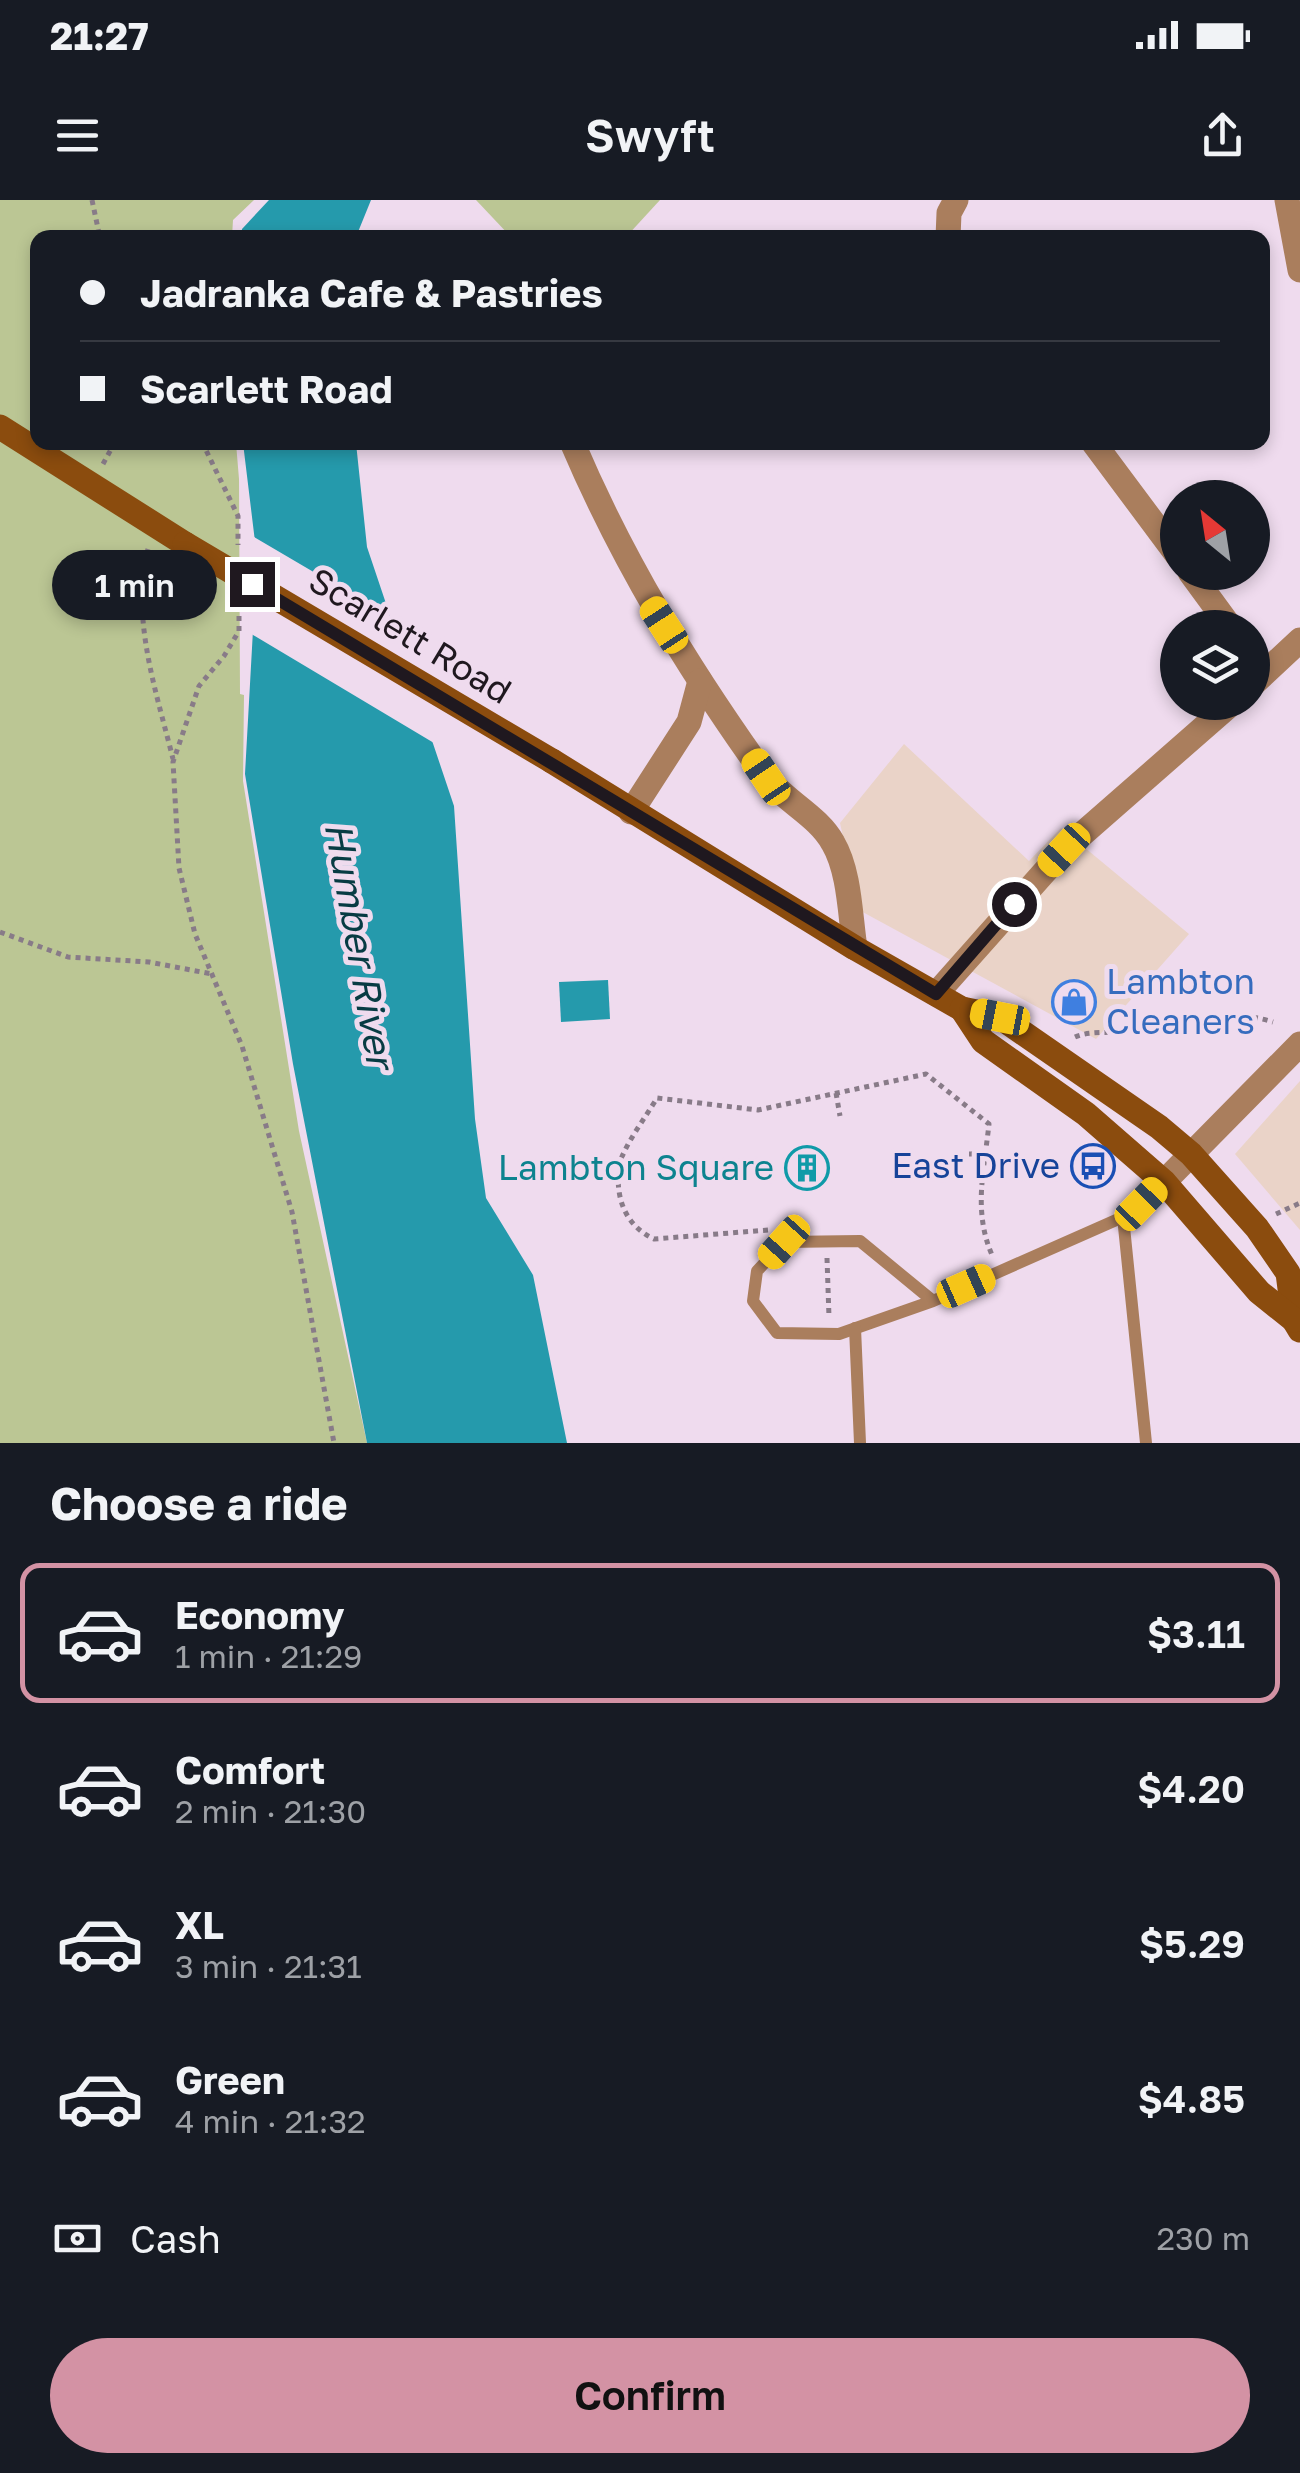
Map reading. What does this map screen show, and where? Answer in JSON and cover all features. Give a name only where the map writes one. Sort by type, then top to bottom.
[{"type":"main road","name":"Scarlett Road","points":[[0,427],[30,446]]},
{"type":"main road","name":"Scarlett Road","points":[[37,450],[854,948],[962,1009],[1000,1017],[1159,1127],[1191,1154],[1256,1228],[1288,1274],[1297,1325]]},
{"type":"main road","name":"Scarlett Road","points":[[962,1009],[983,1041],[1086,1114],[1164,1182],[1259,1292],[1297,1325]]},
{"type":"street","points":[[948,230],[949,213],[956,200]]},
{"type":"street","points":[[1287,200],[1300,270]]},
{"type":"street","points":[[576,450],[632,570],[700,681],[779,793],[832,840],[842,874],[854,948]]},
{"type":"street","points":[[1099,450],[1160,532]]},
{"type":"street","points":[[1270,662],[1300,640]]},
{"type":"street","points":[[631,812],[689,722],[700,681]]},
{"type":"street","points":[[936,994],[1064,850],[1212,720]]},
{"type":"street","points":[[1164,1182],[1300,1044]]},
{"type":"lane","points":[[933,1300],[860,1241],[826,1240],[784,1242],[757,1271],[753,1301],[776,1334],[830,1334],[855,1328],[933,1300],[1123,1216],[1164,1182]]},
{"type":"lane","points":[[1123,1216],[1146,1443]]},
{"type":"lane","points":[[855,1328],[860,1443]]},
{"type":"path","points":[[92,200],[98,230]]},
{"type":"path","points":[[206,450],[238,516]]},
{"type":"path","points":[[144,566],[142,610],[174,762],[180,868],[195,934],[242,1046],[292,1212],[334,1443]]},
{"type":"path","points":[[174,762],[199,686],[239,631]]},
{"type":"path","points":[[0,932],[68,957],[149,962],[212,974]]},
{"type":"path","points":[[1075,1037],[1086,1032],[1130,1031],[1228,1014],[1273,1022]]},
{"type":"path","points":[[784,1242],[772,1230],[654,1239],[638,1232],[621,1208],[618,1164],[657,1098],[758,1110],[926,1074],[989,1124],[981,1230],[999,1272]]},
{"type":"path","points":[[836,1093],[840,1116]]},
{"type":"path","points":[[969,1154],[986,1154]]},
{"type":"path","points":[[1276,1214],[1300,1203]]},
{"type":"path","points":[[826,1240],[830,1334]]},
{"type":"shaded area","points":[[904,744],[1029,861],[1061,828],[1189,934],[1096,1039],[859,910],[840,823]]},
{"type":"shaded area","points":[[1300,1081],[1300,1230],[1235,1154]]},
{"type":"green space","points":[[0,200],[254,200],[233,220],[232,230],[30,230],[30,450],[237,450],[243,781],[299,1131],[367,1443],[0,1443]]},
{"type":"green space","points":[[476,200],[660,200],[632,230],[504,230]]},
{"type":"water","points":[[269,200],[371,200],[359,230],[242,229]]},
{"type":"water","name":"Humber River","points":[[244,450],[357,450],[367,547],[454,806],[475,1119],[486,1198],[533,1275],[567,1443],[367,1443],[293,1064],[245,774],[257,558]]},
{"type":"water","points":[[608,980],[610,1019],[561,1022],[559,982]]},
{"type":"pier","points":[[249,534],[397,621],[439,746],[248,632],[252,558]]},
{"type":"place","name":"Lambton Cleaners","points":[[1074,1002]]},
{"type":"place","name":"East Drive","points":[[1093,1166]]},
{"type":"place","name":"Lambton Square","points":[[807,1168]]},
{"type":"route","points":[[252,584],[936,994],[1014,904]]}]
